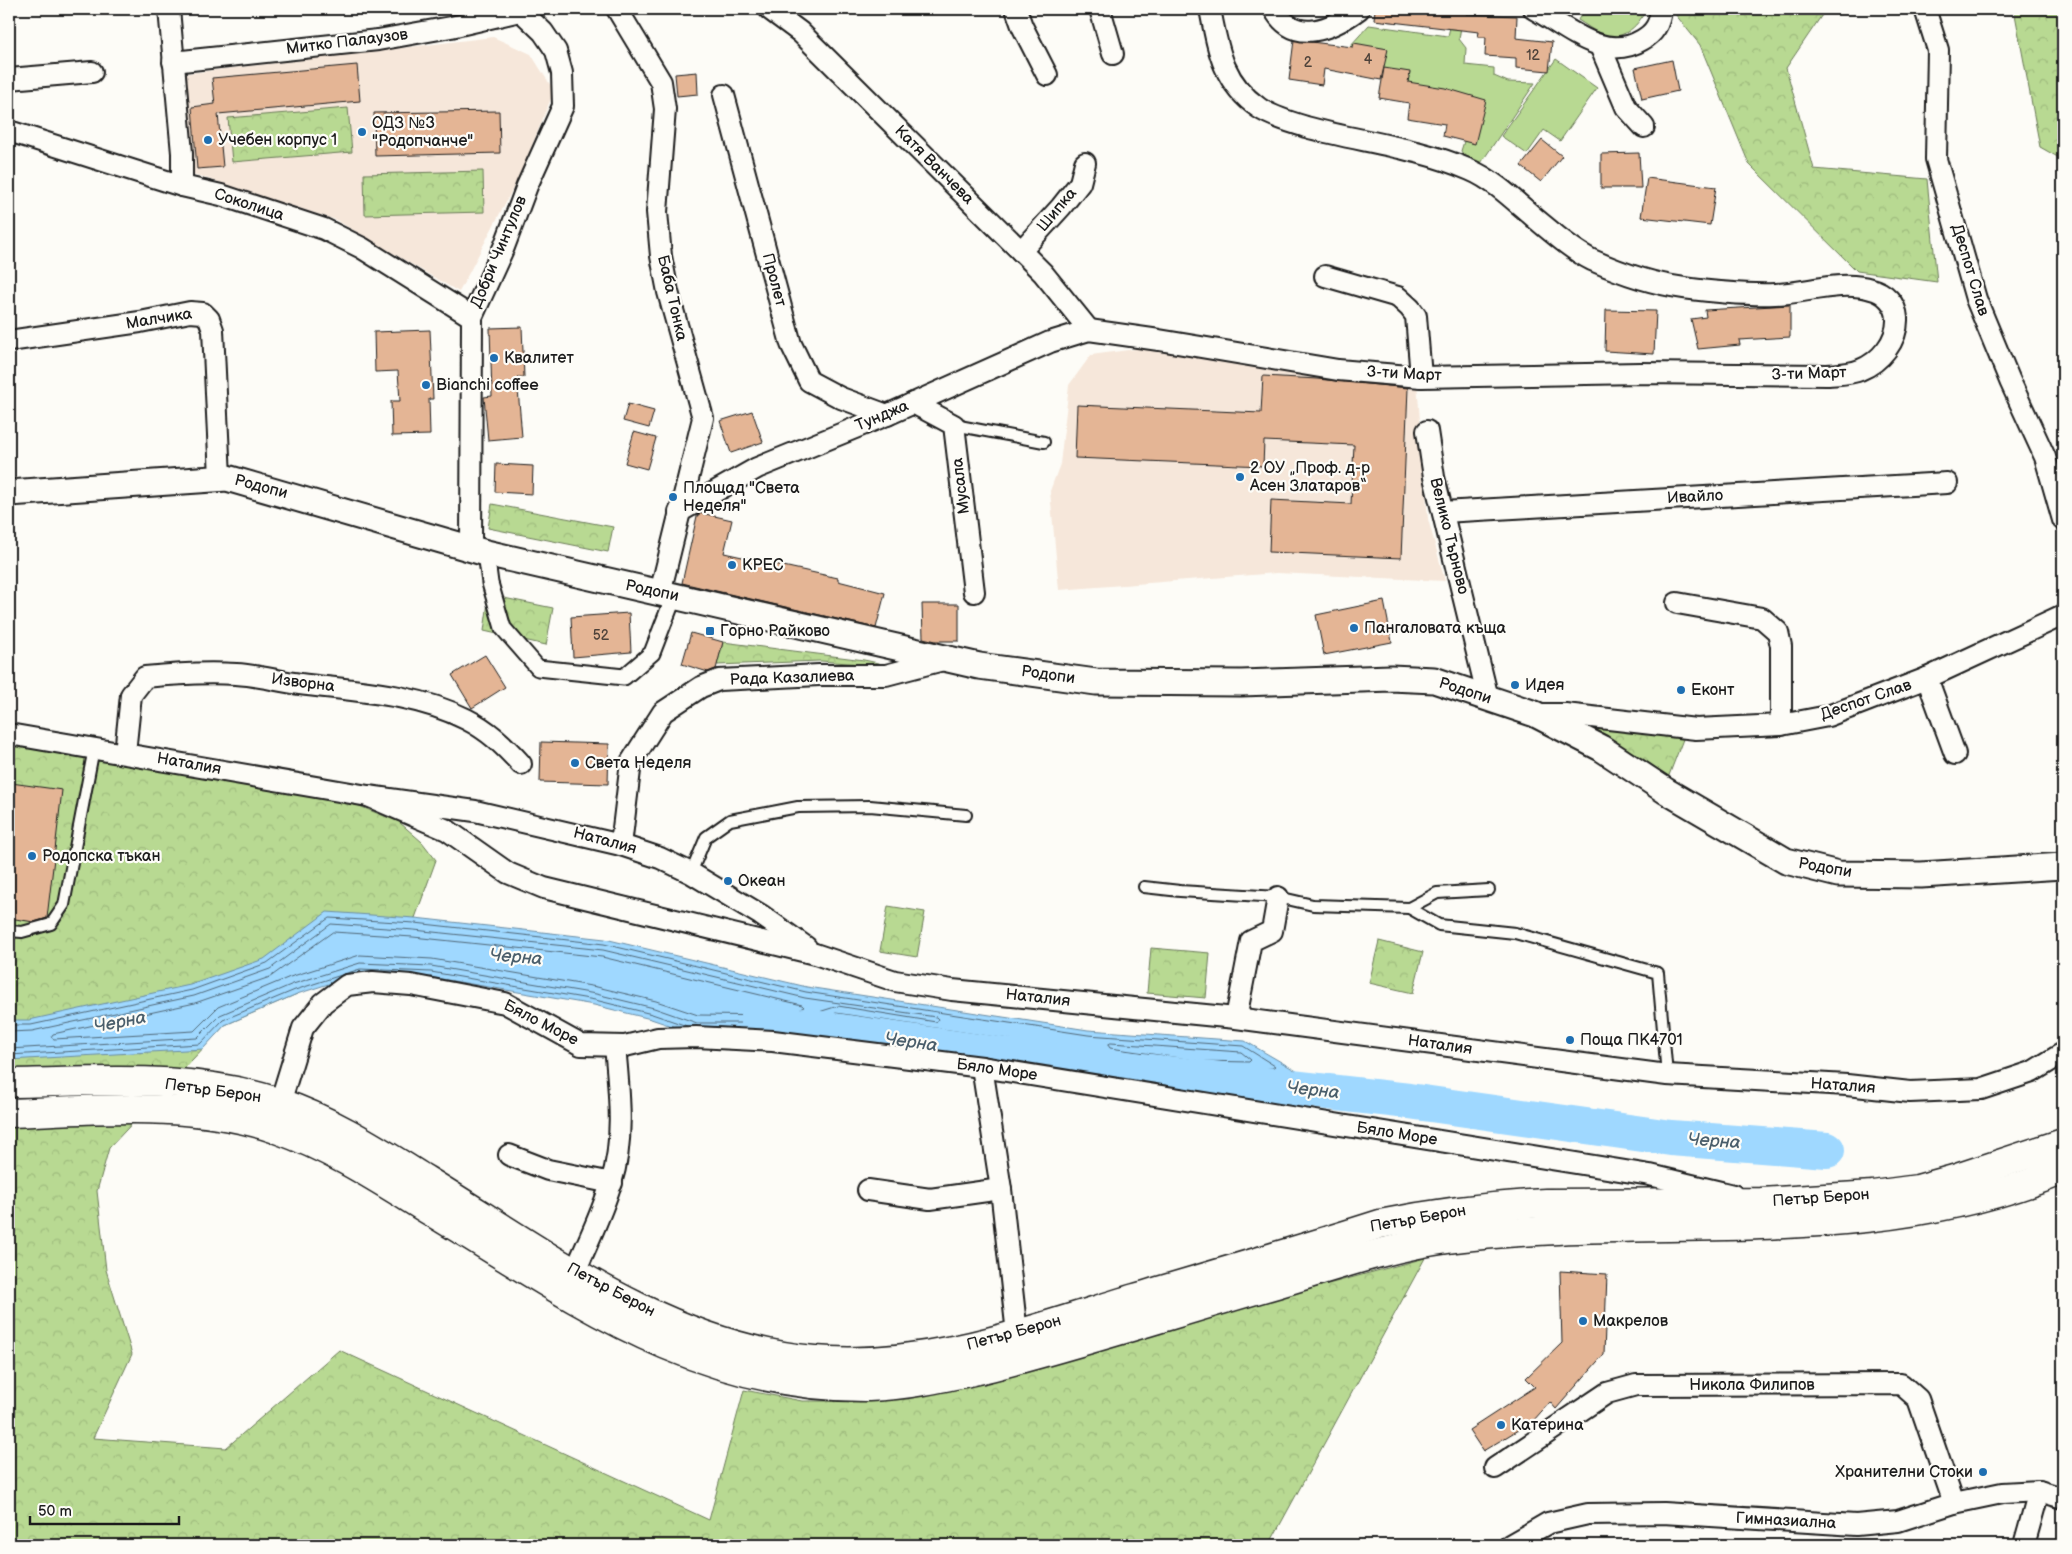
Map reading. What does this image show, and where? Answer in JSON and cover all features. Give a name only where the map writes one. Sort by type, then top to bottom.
[{"type":"main road","name":"Петър Берон","points":[[9,1083],[110,1081],[175,1083],[248,1093],[280,1103],[353,1134],[575,1272],[657,1316],[693,1331],[750,1350],[841,1362],[918,1357],[1017,1334],[1380,1224],[1480,1208],[1546,1203],[1762,1202],[1873,1195],[1918,1189],[1998,1166],[2063,1143]]},
{"type":"main road","name":"Петър Берон","points":[[9,1113],[150,1109],[220,1116],[277,1129],[357,1167],[564,1292],[641,1335],[699,1359],[732,1370],[797,1383],[830,1386],[872,1387],[952,1376],[1020,1359],[1397,1249],[1483,1235],[1548,1230],[1779,1224],[1922,1212],[1969,1202],[2063,1170]]},
{"type":"main road","points":[[1546,1203],[1548,1230]]},
{"type":"street","points":[[168,9],[182,153],[182,186]]},
{"type":"street","name":"Баба Тонка","points":[[617,9],[660,82],[665,109],[657,212],[661,256],[668,292],[703,418],[679,512],[667,594]]},
{"type":"street","name":"Катя Ванчева","points":[[768,9],[800,32],[1043,273],[1089,330]]},
{"type":"street","points":[[1016,9],[1022,26],[1047,75]]},
{"type":"street","points":[[1100,9],[1113,54]]},
{"type":"street","name":"3-ти Март","points":[[1089,330],[1338,370],[1421,377],[1640,373],[1828,375],[1858,371],[1877,360],[1891,344],[1897,326],[1897,314],[1887,297],[1872,289],[1845,286],[1775,294],[1681,288],[1635,275],[1590,259],[1559,238],[1503,192],[1473,171],[1434,155],[1292,123],[1261,110],[1239,92],[1224,69],[1210,9]]},
{"type":"street","points":[[1274,9],[1290,27],[1316,32],[1342,22],[1359,9]]},
{"type":"street","points":[[1534,9],[1586,41],[1600,46],[1618,48],[1631,47],[1650,36],[1660,21],[1660,9]]},
{"type":"street","name":"Деспот Слав","points":[[1925,9],[1938,50],[1936,159],[1976,298],[2010,381],[2045,457],[2063,520]]},
{"type":"street","name":"Митко Палаузов","points":[[173,62],[378,40],[451,27],[520,10]]},
{"type":"street","name":"Добри Чинтулов","points":[[479,551],[472,317],[504,247],[527,186],[563,106],[562,73],[556,51],[543,32],[520,10]]},
{"type":"street","points":[[1600,46],[1626,107],[1644,127]]},
{"type":"street","points":[[9,79],[92,72]]},
{"type":"street","name":"Пролет","points":[[724,95],[791,344],[809,381],[841,398],[887,415]]},
{"type":"street","name":"Соколица","points":[[9,131],[182,186],[221,195],[324,229],[362,248],[472,317]]},
{"type":"street","name":"Шипка","points":[[1021,252],[1080,183],[1085,163]]},
{"type":"street","points":[[1325,276],[1398,297],[1416,316],[1421,377]]},
{"type":"street","name":"Малчика","points":[[9,341],[140,322],[190,312],[203,313],[210,319],[213,330],[220,477]]},
{"type":"street","name":"Тунджа","points":[[679,512],[757,468],[887,415],[1050,342],[1089,330]]},
{"type":"street","points":[[913,402],[954,425]]},
{"type":"street","name":"Мусала","points":[[954,425],[974,592]]},
{"type":"street","name":"Велико Търново","points":[[1427,431],[1434,477],[1488,698]]},
{"type":"street","name":"Родопи","points":[[9,489],[220,477],[266,487],[479,551],[979,666],[1096,682],[1241,684],[1391,678],[1434,680],[1535,714],[1601,748],[1666,791],[1786,861],[1838,874],[1921,875],[2063,866]]},
{"type":"street","name":"Ивайло","points":[[1443,512],[1947,483]]},
{"type":"street","points":[[479,551],[503,628],[538,668],[624,677],[652,653],[667,594]]},
{"type":"street","points":[[1677,603],[1762,618],[1778,632],[1781,646],[1781,725]]},
{"type":"street","name":"Деспот Слав","points":[[1535,714],[1565,714],[1696,729],[1781,725],[1828,716],[1927,678],[2063,615]]},
{"type":"street","name":"Рада Казалиева","points":[[621,845],[632,762],[663,712],[701,688],[719,680],[819,675],[886,675],[950,658]]},
{"type":"street","name":"Изворна","points":[[125,753],[131,695],[145,676],[182,673],[237,674],[300,684],[344,688],[428,703],[465,718],[496,736],[521,764]]},
{"type":"street","points":[[1927,678],[1955,754]]},
{"type":"street","name":"Наталия","points":[[9,734],[368,796],[475,811],[621,845],[660,858],[691,873],[761,915],[815,954]]},
{"type":"street","name":"Наталия","points":[[368,796],[447,830],[472,846],[494,865],[524,881],[544,888],[815,954],[895,981],[952,990],[1236,1018],[1667,1075],[1847,1085],[1910,1092],[1981,1089],[2032,1072],[2063,1054]]},
{"type":"street","points":[[1236,1018],[1252,941],[1272,931],[1278,896]]},
{"type":"street","name":"Бяло Море","points":[[280,1103],[303,1028],[323,1003],[347,985],[374,982],[411,985],[504,1003],[581,1045],[615,1046],[658,1038],[696,1037],[773,1041],[982,1068],[1650,1175],[1762,1202]]},
{"type":"street","points":[[575,1272],[612,1183],[617,1153],[620,1101],[615,1046]]},
{"type":"street","points":[[982,1068],[1001,1189],[1017,1334]]},
{"type":"street","points":[[509,1155],[548,1170],[612,1183]]},
{"type":"street","points":[[868,1190],[930,1199],[1001,1189]]},
{"type":"street","name":"Никола Филипов","points":[[1495,1468],[1607,1393],[1636,1385],[1901,1384],[1918,1399],[1954,1504]]},
{"type":"street","points":[[2024,1545],[2039,1491]]},
{"type":"street","name":"Гимназиална","points":[[1510,1545],[1548,1523],[1588,1514],[1663,1513],[1856,1525],[1898,1521],[2002,1492],[2039,1491],[2063,1498]]},
{"type":"lane","points":[[954,425],[1044,442]]},
{"type":"lane","points":[[9,931],[22,932],[51,924],[64,905],[94,748]]},
{"type":"lane","points":[[691,873],[706,837],[730,820],[798,807],[870,806],[966,815]]},
{"type":"lane","points":[[1144,887],[1180,891],[1278,896],[1313,905],[1409,908],[1439,925],[1515,933],[1658,973],[1667,1075]]},
{"type":"lane","points":[[1409,908],[1437,892],[1489,890]]},
{"type":"shaded area","name":"ОДЗ №3 \"Родопчанче\"","points":[[493,37],[531,54],[554,91],[521,173],[459,292],[336,220],[190,173],[182,74]]},
{"type":"shaded area","name":"2 ОУ „Проф. д-р Асен Златаров“","points":[[1143,348],[1265,369],[1417,383],[1428,519],[1445,581],[1277,573],[1059,590],[1050,491],[1060,464],[1069,385],[1091,355]]},
{"type":"green space","points":[[1584,9],[1645,9],[1645,11],[1628,32],[1609,36],[1595,31],[1578,20]]},
{"type":"green space","points":[[1671,9],[1826,9],[1786,68],[1814,169],[1927,179],[1937,282],[1857,271],[1749,164],[1700,45]]},
{"type":"green space","points":[[2014,9],[2063,9],[2063,160],[2040,147]]},
{"type":"green space","points":[[1453,15],[1463,15],[1459,39],[1466,48],[1465,65],[1494,68],[1494,76],[1508,82],[1535,83],[1475,172],[1461,151],[1477,100],[1395,83],[1398,74],[1371,71],[1369,52],[1350,46],[1369,25],[1448,36]]},
{"type":"green space","points":[[1556,59],[1597,88],[1560,141],[1544,130],[1527,154],[1501,136]]},
{"type":"green space","points":[[348,108],[352,152],[232,162],[228,118]]},
{"type":"green space","points":[[483,171],[484,212],[365,215],[364,174]]},
{"type":"green space","points":[[492,504],[613,527],[608,552],[488,528]]},
{"type":"green space","points":[[489,595],[553,608],[546,645],[484,631]]},
{"type":"green space","points":[[723,642],[864,660],[892,666],[820,661],[717,665]]},
{"type":"green space","points":[[1585,727],[1685,734],[1668,778]]},
{"type":"green space","points":[[9,744],[337,797],[399,822],[422,842],[436,860],[415,918],[297,994],[225,1025],[109,1148],[97,1191],[106,1270],[132,1354],[93,1438],[226,1448],[339,1350],[709,1520],[744,1390],[802,1401],[853,1401],[948,1386],[1425,1258],[1269,1545],[9,1545]]},
{"type":"green space","points":[[888,906],[925,912],[917,957],[880,951]]},
{"type":"green space","points":[[1379,941],[1423,952],[1413,993],[1369,983]]},
{"type":"green space","points":[[1151,948],[1210,953],[1206,998],[1147,993]]},
{"type":"water","points":[[327,912],[415,918],[605,939],[807,987],[1088,1030],[1245,1041],[1300,1073],[1201,1073],[836,1018],[786,1034],[695,1034],[651,1019],[594,1005],[430,977],[360,974],[297,994],[225,1025],[203,1049],[9,1060],[9,1020],[29,1020],[190,985],[264,959]]},
{"type":"building","points":[[1375,9],[1468,9],[1467,14],[1517,16],[1516,38],[1552,42],[1549,71],[1516,68],[1516,58],[1485,56],[1486,37],[1478,37],[1479,32],[1374,20]]},
{"type":"building","points":[[1294,40],[1353,47],[1354,43],[1388,49],[1381,80],[1324,69],[1322,85],[1289,80]]},
{"type":"building","points":[[1672,60],[1678,91],[1642,99],[1635,68]]},
{"type":"building","name":"Учебен корпус 1","points":[[357,65],[360,101],[218,114],[223,167],[197,169],[192,107],[215,104],[212,78]]},
{"type":"building","points":[[1384,68],[1410,72],[1408,82],[1445,88],[1486,100],[1475,144],[1443,136],[1445,124],[1407,118],[1409,103],[1379,98]]},
{"type":"building","points":[[697,72],[698,94],[677,96],[675,74]]},
{"type":"building","points":[[499,111],[500,153],[375,156],[374,113]]},
{"type":"building","points":[[1542,140],[1562,156],[1541,182],[1521,166]]},
{"type":"building","points":[[1639,153],[1641,188],[1601,188],[1601,154]]},
{"type":"building","points":[[1647,178],[1716,187],[1710,225],[1641,217]]},
{"type":"building","points":[[1790,305],[1790,337],[1739,340],[1740,345],[1698,349],[1691,319],[1706,317],[1705,310]]},
{"type":"building","points":[[1606,310],[1656,311],[1654,354],[1605,351]]},
{"type":"building","points":[[522,327],[524,377],[517,377],[522,437],[488,440],[484,397],[492,396],[490,328]]},
{"type":"building","points":[[430,330],[433,399],[429,399],[430,435],[392,436],[391,401],[400,401],[398,371],[375,372],[374,332]]},
{"type":"building","points":[[1263,376],[1408,388],[1401,558],[1269,552],[1271,500],[1351,504],[1354,445],[1264,441],[1263,466],[1075,458],[1077,405],[1261,413]]},
{"type":"building","points":[[628,404],[654,411],[649,428],[623,421]]},
{"type":"building","points":[[752,411],[763,442],[731,453],[720,421]]},
{"type":"building","points":[[634,432],[656,438],[647,469],[625,463]]},
{"type":"building","points":[[496,464],[533,466],[532,494],[495,492]]},
{"type":"building","name":"КРЕС","points":[[701,513],[732,520],[724,553],[838,578],[838,581],[885,593],[876,628],[682,583],[697,516]]},
{"type":"building","name":"Пангаловата къща","points":[[1384,601],[1392,642],[1324,655],[1316,615]]},
{"type":"building","points":[[922,604],[959,604],[959,641],[936,641],[923,638]]},
{"type":"building","points":[[629,613],[631,652],[573,657],[571,617]]},
{"type":"building","points":[[691,633],[723,642],[716,669],[708,672],[682,664]]},
{"type":"building","points":[[485,655],[505,687],[472,708],[452,675]]},
{"type":"building","name":"Света Неделя","points":[[541,742],[609,744],[608,784],[540,782]]},
{"type":"building","name":"Родопска тъкан","points":[[11,783],[62,790],[47,918],[34,922],[9,918],[9,801]]},
{"type":"building","name":"Макрелов","points":[[1560,1271],[1607,1274],[1604,1354],[1556,1409],[1550,1402],[1533,1421],[1483,1451],[1469,1430],[1535,1387],[1526,1378],[1562,1343]]},
{"type":"waterway","name":"Черна","points":[[758,1018],[778,1023],[1007,1056],[1409,1101],[1671,1138],[1827,1150]]},
{"type":"place","name":"ОДЗ №3 \"Родопчанче\"","points":[[362,132]]},
{"type":"place","name":"Учебен корпус 1","points":[[208,140]]},
{"type":"place","name":"Квалитет","points":[[494,358]]},
{"type":"place","name":"Bianchi coffee","points":[[426,385]]},
{"type":"place","name":"2 ОУ „Проф. д-р Асен Златаров“","points":[[1240,477]]},
{"type":"place","name":"Площад \"Света Неделя\"","points":[[673,497]]},
{"type":"place","name":"КРЕС","points":[[732,565]]},
{"type":"place","name":"Пангаловата къща","points":[[1354,628]]},
{"type":"place","name":"Горно Райково","points":[[710,631]]},
{"type":"place","name":"Идея","points":[[1515,685]]},
{"type":"place","name":"Еконт","points":[[1681,690]]},
{"type":"place","name":"Света Неделя","points":[[575,763]]},
{"type":"place","name":"Родопска тъкан","points":[[32,856]]},
{"type":"place","name":"Океан","points":[[728,881]]},
{"type":"place","name":"Поща ПК4701","points":[[1570,1040]]},
{"type":"place","name":"Макрелов","points":[[1583,1321]]},
{"type":"place","name":"Катерина","points":[[1501,1425]]},
{"type":"place","name":"Хранителни Стоки","points":[[1983,1472]]}]
